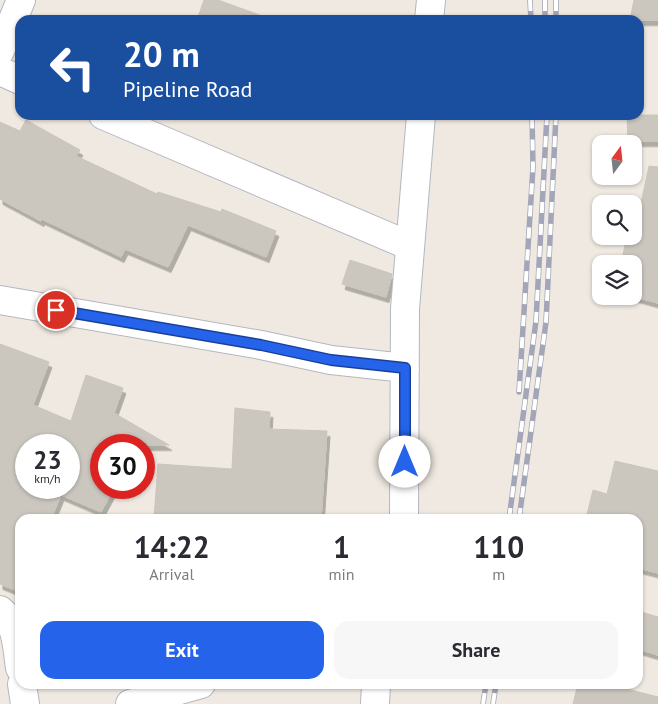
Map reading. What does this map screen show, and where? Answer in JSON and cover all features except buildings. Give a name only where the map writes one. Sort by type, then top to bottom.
[{"type":"street","points":[[0,51],[20,0]]},
{"type":"street","points":[[430,15],[431,0]]},
{"type":"street","points":[[0,71],[15,78]]},
{"type":"street","points":[[115,120],[410,246]]},
{"type":"street","points":[[404,514],[405,309],[421,120]]},
{"type":"street","points":[[0,300],[261,345],[331,360],[405,368]]},
{"type":"street","points":[[0,610],[8,616],[15,635]]},
{"type":"street","points":[[23,689],[25,704]]},
{"type":"street","points":[[130,704],[183,689]]},
{"type":"street","points":[[375,704],[376,689]]},
{"type":"railway","points":[[530,0],[531,15]]},
{"type":"railway","points":[[545,0],[545,15]]},
{"type":"railway","points":[[556,0],[556,15]]},
{"type":"railway","points":[[519,392],[533,167],[532,120]]},
{"type":"railway","points":[[510,514],[536,321],[547,120]]},
{"type":"railway","points":[[520,514],[546,322],[556,120]]},
{"type":"railway","points":[[483,704],[485,689]]},
{"type":"railway","points":[[493,704],[495,689]]},
{"type":"route","points":[[56,310],[261,345],[331,360],[405,368],[405,462]]}]
